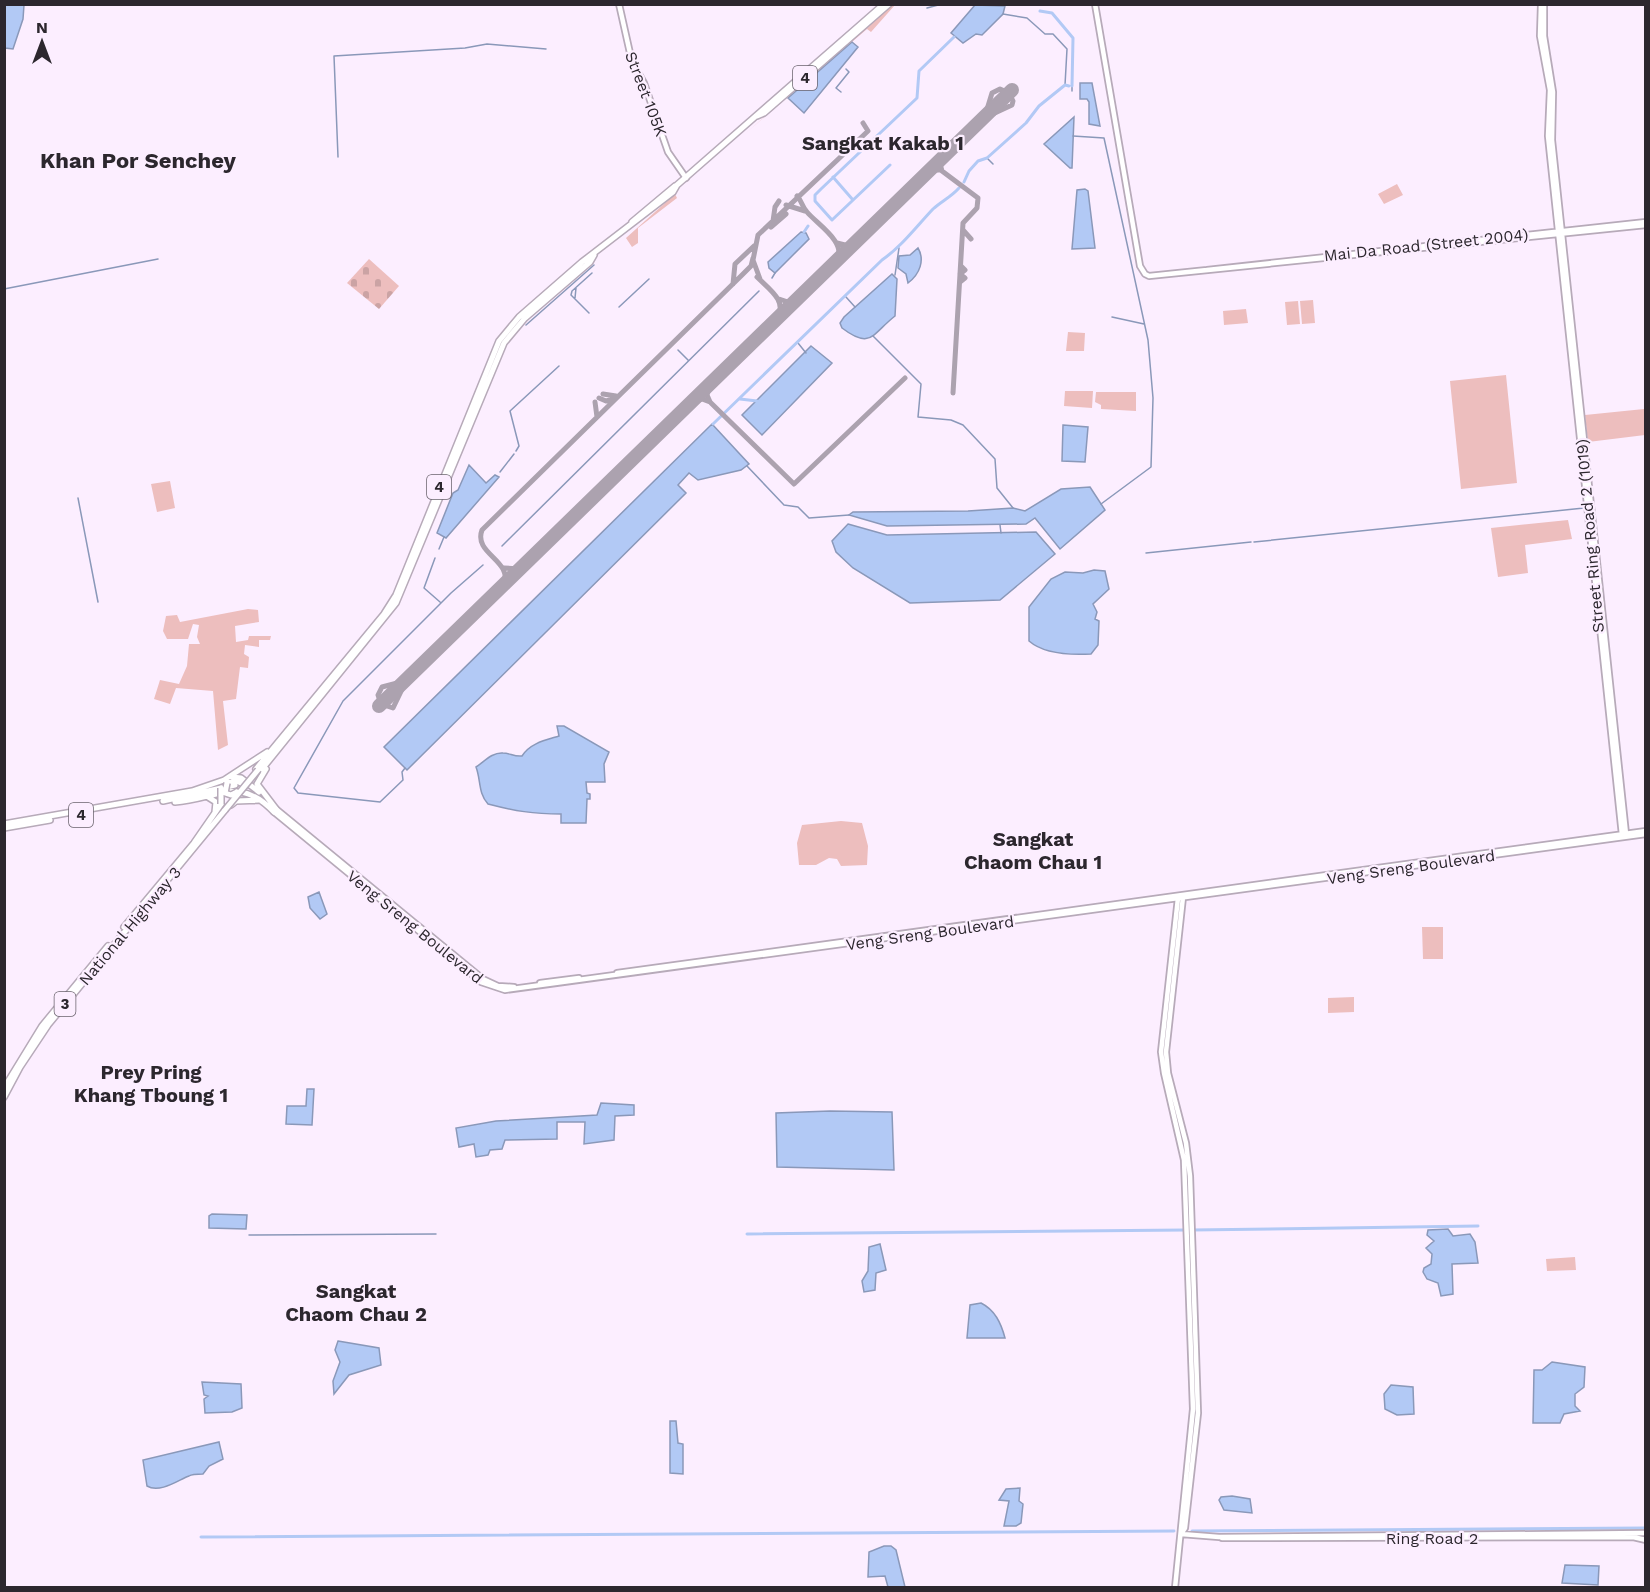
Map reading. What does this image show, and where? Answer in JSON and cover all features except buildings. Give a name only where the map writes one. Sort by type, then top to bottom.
[{"type":"highway","name":"4","points":[[291,730],[396,603],[504,343],[522,320],[590,262],[594,255],[658,198],[686,178],[884,4]]},
{"type":"highway","name":"4","points":[[757,116],[764,113],[890,4]]},
{"type":"highway","points":[[223,807],[221,788],[227,781],[273,747],[291,730]]},
{"type":"highway","points":[[223,807],[259,770],[291,730]]},
{"type":"highway","points":[[275,810],[269,796],[259,789],[257,781],[291,730]]},
{"type":"highway","points":[[196,844],[223,807],[259,770],[273,747]]},
{"type":"highway","points":[[158,800],[234,778],[244,780],[275,810]]},
{"type":"highway","points":[[227,781],[242,782],[275,810]]},
{"type":"highway","points":[[227,781],[224,788],[226,793],[231,795],[237,792]]},
{"type":"highway","points":[[158,800],[236,785]]},
{"type":"highway","points":[[158,800],[203,797],[237,790],[256,796]]},
{"type":"highway","points":[[201,837],[217,807],[212,798],[203,797]]},
{"type":"highway","points":[[201,837],[234,802],[254,799],[264,802]]},
{"type":"highway","name":"4","points":[[4,826],[158,800]]},
{"type":"highway","name":"National Highway 3","points":[[4,1088],[45,1023],[196,844]]},
{"type":"highway","name":"National Highway 3","points":[[4,1097],[20,1067],[48,1025],[196,844]]},
{"type":"main road","name":"Street 105K","points":[[619,4],[632,62],[651,101],[668,152],[686,178]]},
{"type":"main road","name":"Mai Da Road (Street 2004)","points":[[1095,4],[1141,269],[1151,276],[1646,224]]},
{"type":"main road","name":"Street Ring Road 2 (1019)","points":[[1543,4],[1540,36],[1549,81],[1547,127],[1624,836]]},
{"type":"main road","name":"Veng Sreng Boulevard","points":[[275,810],[481,982],[492,987],[515,990],[1646,833]]},
{"type":"main road","points":[[1175,1587],[1193,1413],[1189,1230],[1184,1152],[1164,1062],[1164,1041],[1180,897]]},
{"type":"main road","name":"Ring Road 2","points":[[1181,1534],[1226,1539],[1646,1536]]},
{"type":"main road","name":"Ring Road 2","points":[[1422,1536],[1646,1536]]},
{"type":"green space","points":[[892,5],[895,5],[871,32],[867,29],[746,133]]},
{"type":"green space","points":[[1397,184],[1403,195],[1384,204],[1378,194]]},
{"type":"green space","points":[[675,194],[677,198],[638,228],[638,243],[632,247],[626,238]]},
{"type":"green space","points":[[369,259],[399,286],[379,309],[347,283]]},
{"type":"green space","points":[[1313,300],[1315,323],[1302,324],[1300,301]]},
{"type":"green space","points":[[1298,301],[1300,324],[1287,325],[1285,302]]},
{"type":"green space","points":[[1246,309],[1248,323],[1224,325],[1223,311]]},
{"type":"green space","points":[[1068,332],[1085,333],[1084,351],[1066,351]]},
{"type":"green space","points":[[1506,375],[1517,483],[1461,489],[1450,381]]},
{"type":"green space","points":[[1065,391],[1093,391],[1092,408],[1064,406]]},
{"type":"green space","points":[[1096,392],[1136,392],[1136,411],[1101,409],[1101,405],[1095,402]]},
{"type":"green space","points":[[1644,409],[1645,435],[1588,442],[1585,415]]},
{"type":"green space","points":[[170,481],[175,508],[157,512],[151,484]]},
{"type":"green space","points":[[1568,520],[1572,539],[1525,545],[1528,573],[1498,577],[1491,528]]},
{"type":"green space","points":[[248,609],[258,610],[259,622],[235,626],[236,642],[248,640],[249,636],[271,636],[270,640],[259,640],[259,647],[245,645],[244,654],[249,657],[248,668],[240,667],[236,699],[223,701],[228,745],[218,750],[213,691],[176,688],[170,704],[154,699],[160,680],[179,684],[187,666],[189,644],[200,644],[197,637],[199,625],[193,624],[188,639],[167,639],[163,631],[166,616],[177,615],[180,622]]},
{"type":"green space","points":[[841,821],[862,823],[868,846],[867,865],[841,866],[837,859],[829,858],[816,865],[799,865],[797,843],[802,825]]},
{"type":"green space","points":[[1422,927],[1443,927],[1443,959],[1423,959]]},
{"type":"green space","points":[[1354,997],[1354,1012],[1328,1013],[1328,998]]},
{"type":"green space","points":[[1575,1257],[1576,1270],[1547,1271],[1546,1259]]},
{"type":"water","points":[[4,5],[24,5],[23,19],[13,49],[5,48]]},
{"type":"water","points":[[975,5],[1005,6],[1003,14],[982,35],[976,34],[963,43],[951,33]]},
{"type":"water","points":[[852,42],[858,47],[804,113],[788,98]]},
{"type":"water","points":[[1080,83],[1092,83],[1100,126],[1089,124],[1089,102],[1087,99],[1080,99]]},
{"type":"water","points":[[1074,117],[1072,168],[1070,168],[1044,144]]},
{"type":"water","points":[[1077,190],[1088,191],[1095,248],[1072,249]]},
{"type":"water","points":[[801,232],[806,233],[809,239],[775,273],[769,268],[768,262]]},
{"type":"water","points":[[918,248],[921,257],[920,267],[908,283],[906,274],[898,268],[899,256],[910,255]]},
{"type":"water","points":[[892,274],[897,279],[895,316],[876,334],[865,339],[852,335],[842,328],[840,323],[844,317]]},
{"type":"water","points":[[811,346],[832,363],[762,435],[742,415]]},
{"type":"water","points":[[712,424],[749,464],[741,470],[698,480],[689,473],[678,485],[686,493],[407,770],[384,747]]},
{"type":"water","points":[[1063,425],[1088,427],[1085,462],[1062,461]]},
{"type":"water","points":[[469,465],[486,483],[495,475],[499,477],[446,538],[437,533],[453,493],[458,490]]},
{"type":"water","points":[[1090,487],[1105,510],[1060,549],[1035,518],[1026,524],[887,526],[849,515],[853,512],[968,511],[1013,508],[1025,511],[1061,489]]},
{"type":"water","points":[[848,524],[887,535],[1036,532],[1055,554],[1000,600],[910,603],[853,568],[836,552],[832,541]]},
{"type":"water","points":[[1094,570],[1105,571],[1109,589],[1093,604],[1097,612],[1095,619],[1099,621],[1098,645],[1091,654],[1050,651],[1029,641],[1029,607],[1051,579],[1065,572],[1083,573]]},
{"type":"water","points":[[557,726],[564,726],[609,752],[604,764],[605,782],[586,782],[590,799],[587,799],[586,823],[561,823],[561,814],[524,812],[488,804],[481,791],[476,767],[499,753],[522,756],[534,745],[559,736]]},
{"type":"water","points":[[319,892],[327,914],[320,919],[310,908],[308,897]]},
{"type":"water","points":[[307,1089],[314,1089],[312,1125],[286,1124],[287,1106],[306,1106]]},
{"type":"water","points":[[601,1103],[634,1105],[634,1115],[615,1116],[614,1140],[584,1144],[585,1122],[557,1122],[557,1139],[505,1140],[502,1149],[490,1150],[488,1155],[476,1157],[474,1144],[459,1147],[456,1128],[496,1121],[597,1115]]},
{"type":"water","points":[[892,1112],[894,1170],[777,1167],[776,1113]]},
{"type":"water","points":[[212,1214],[247,1215],[246,1229],[209,1228],[209,1216]]},
{"type":"water","points":[[1448,1229],[1453,1236],[1470,1234],[1475,1242],[1478,1263],[1452,1264],[1453,1294],[1441,1296],[1438,1283],[1427,1279],[1423,1272],[1424,1268],[1431,1264],[1432,1254],[1426,1248],[1434,1241],[1427,1235],[1428,1230]]},
{"type":"water","points":[[880,1244],[886,1270],[876,1273],[875,1290],[864,1292],[862,1281],[868,1271],[869,1247]]},
{"type":"water","points":[[981,1303],[997,1318],[1005,1338],[967,1338],[970,1305]]},
{"type":"water","points":[[338,1341],[379,1348],[381,1365],[349,1375],[334,1394],[333,1381],[340,1362],[335,1350]]},
{"type":"water","points":[[1552,1362],[1585,1367],[1584,1387],[1575,1394],[1575,1406],[1580,1411],[1564,1414],[1560,1423],[1533,1423],[1534,1370],[1542,1370]]},
{"type":"water","points":[[202,1382],[241,1384],[242,1408],[232,1412],[205,1413],[204,1399],[208,1396],[204,1395]]},
{"type":"water","points":[[1391,1385],[1413,1387],[1414,1414],[1397,1415],[1385,1409],[1384,1394]]},
{"type":"water","points":[[670,1421],[676,1421],[678,1443],[683,1444],[683,1474],[670,1473]]},
{"type":"water","points":[[219,1442],[223,1459],[209,1466],[203,1474],[190,1475],[164,1487],[147,1486],[143,1460]]},
{"type":"water","points":[[1020,1488],[1019,1501],[1023,1504],[1021,1523],[1016,1526],[1004,1526],[1009,1501],[999,1500],[1006,1489]]},
{"type":"water","points":[[1221,1497],[1250,1499],[1252,1513],[1224,1510],[1219,1500]]},
{"type":"water","points":[[884,1546],[891,1546],[896,1550],[905,1587],[888,1587],[885,1576],[868,1577],[869,1552]]},
{"type":"water","points":[[1565,1565],[1599,1566],[1598,1585],[1562,1583]]},
{"type":"waterway","points":[[927,8],[942,4]]},
{"type":"waterway","points":[[1040,11],[1052,13],[1073,38],[1072,86]]},
{"type":"waterway","points":[[1003,14],[1027,18],[1045,34],[1053,34],[1067,49],[1065,85]]},
{"type":"waterway","points":[[890,165],[832,220],[815,201],[815,195],[917,98],[919,71],[954,37]]},
{"type":"waterway","points":[[338,157],[334,56],[465,48],[487,44],[546,49]]},
{"type":"waterway","points":[[841,92],[836,88],[849,72],[846,69]]},
{"type":"waterway","points":[[964,182],[969,171],[978,161],[987,158],[1026,123],[1039,106],[1065,85],[1069,86]]},
{"type":"waterway","points":[[1072,86],[1072,91]]},
{"type":"waterway","points":[[1073,136],[1104,138],[1148,340],[1153,398],[1151,467],[1101,504]]},
{"type":"waterway","points":[[987,158],[993,164]]},
{"type":"waterway","points":[[833,177],[853,200]]},
{"type":"waterway","points":[[713,424],[889,255],[933,209],[959,188]]},
{"type":"waterway","points":[[804,232],[808,226]]},
{"type":"waterway","points":[[895,275],[899,248]]},
{"type":"waterway","points":[[4,289],[158,259]]},
{"type":"waterway","points":[[526,325],[594,265]]},
{"type":"waterway","points":[[589,313],[571,295],[572,291],[592,273]]},
{"type":"waterway","points":[[772,278],[775,273]]},
{"type":"waterway","points":[[619,307],[649,279]]},
{"type":"waterway","points":[[575,298],[576,288]]},
{"type":"waterway","points":[[502,546],[759,291]]},
{"type":"waterway","points":[[846,297],[855,307]]},
{"type":"waterway","points":[[1112,317],[1144,324]]},
{"type":"waterway","points":[[873,336],[921,384],[918,417],[951,420],[963,425],[995,459],[997,488],[1013,508]]},
{"type":"waterway","points":[[798,343],[806,353]]},
{"type":"waterway","points":[[678,350],[688,360]]},
{"type":"waterway","points":[[516,451],[519,446],[510,411],[559,366]]},
{"type":"waterway","points":[[740,399],[757,401]]},
{"type":"waterway","points":[[500,472],[514,454]]},
{"type":"waterway","points":[[747,466],[784,505],[798,507],[809,518],[849,515]]},
{"type":"waterway","points":[[78,498],[98,602]]},
{"type":"waterway","points":[[1254,542],[1584,508]]},
{"type":"waterway","points":[[1000,525],[1001,533]]},
{"type":"waterway","points":[[439,549],[444,537]]},
{"type":"waterway","points":[[1146,553],[1251,542]]},
{"type":"waterway","points":[[435,558],[424,588],[440,602]]},
{"type":"waterway","points":[[405,768],[402,772],[403,780],[380,802],[298,793],[294,788],[343,701],[451,593],[483,565]]},
{"type":"waterway","points":[[1192,1230],[1478,1226]]},
{"type":"waterway","points":[[747,1234],[1186,1230]]},
{"type":"waterway","points":[[249,1235],[436,1234]]},
{"type":"waterway","points":[[1192,1531],[1646,1528]]},
{"type":"waterway","points":[[201,1537],[1174,1531]]},
{"type":"taxiway","points":[[984,118],[1012,105],[1013,101],[1009,93],[1000,89],[992,93],[985,116]]},
{"type":"taxiway","points":[[760,279],[753,260],[758,235],[868,131],[863,123]]},
{"type":"taxiway","points":[[942,159],[940,164],[942,171],[978,198],[977,208],[963,223],[953,393]]},
{"type":"taxiway","points":[[930,170],[941,170]]},
{"type":"taxiway","points":[[797,196],[805,210],[835,241],[839,254],[837,261]]},
{"type":"taxiway","points":[[773,221],[775,207],[779,201]]},
{"type":"taxiway","points":[[786,205],[805,211]]},
{"type":"taxiway","points":[[771,227],[786,214]]},
{"type":"taxiway","points":[[963,230],[971,239]]},
{"type":"taxiway","points":[[837,243],[849,246],[858,240]]},
{"type":"taxiway","points":[[733,284],[735,264],[754,246]]},
{"type":"taxiway","points":[[504,585],[503,569],[483,545],[482,530],[751,266],[753,258]]},
{"type":"taxiway","points":[[960,282],[965,278],[960,274],[965,270],[961,266]]},
{"type":"taxiway","points":[[757,277],[779,301],[780,313],[777,319]]},
{"type":"taxiway","points":[[779,299],[788,302],[798,299]]},
{"type":"taxiway","points":[[710,384],[707,395],[710,402],[794,484],[905,378]]},
{"type":"taxiway","points":[[603,394],[616,396]]},
{"type":"taxiway","points":[[599,398],[606,401],[614,399]]},
{"type":"taxiway","points":[[692,402],[702,399],[710,402]]},
{"type":"taxiway","points":[[595,402],[597,417]]},
{"type":"taxiway","points":[[504,568],[520,569]]},
{"type":"taxiway","points":[[405,681],[382,687],[378,695],[381,704],[393,708],[407,679]]},
{"type":"runway","points":[[379,706],[1012,90]]},
{"type":"district","name":"Sangkat Kakab 1","points":[[883,143]]},
{"type":"district","name":"Khan Por Senchey","points":[[138,160]]},
{"type":"district","name":"Sangkat Chaom Chau 1","points":[[1033,850]]},
{"type":"district","name":"Prey Pring Khang Tboung 1","points":[[151,1084]]},
{"type":"district","name":"Sangkat Chaom Chau 2","points":[[356,1302]]}]
